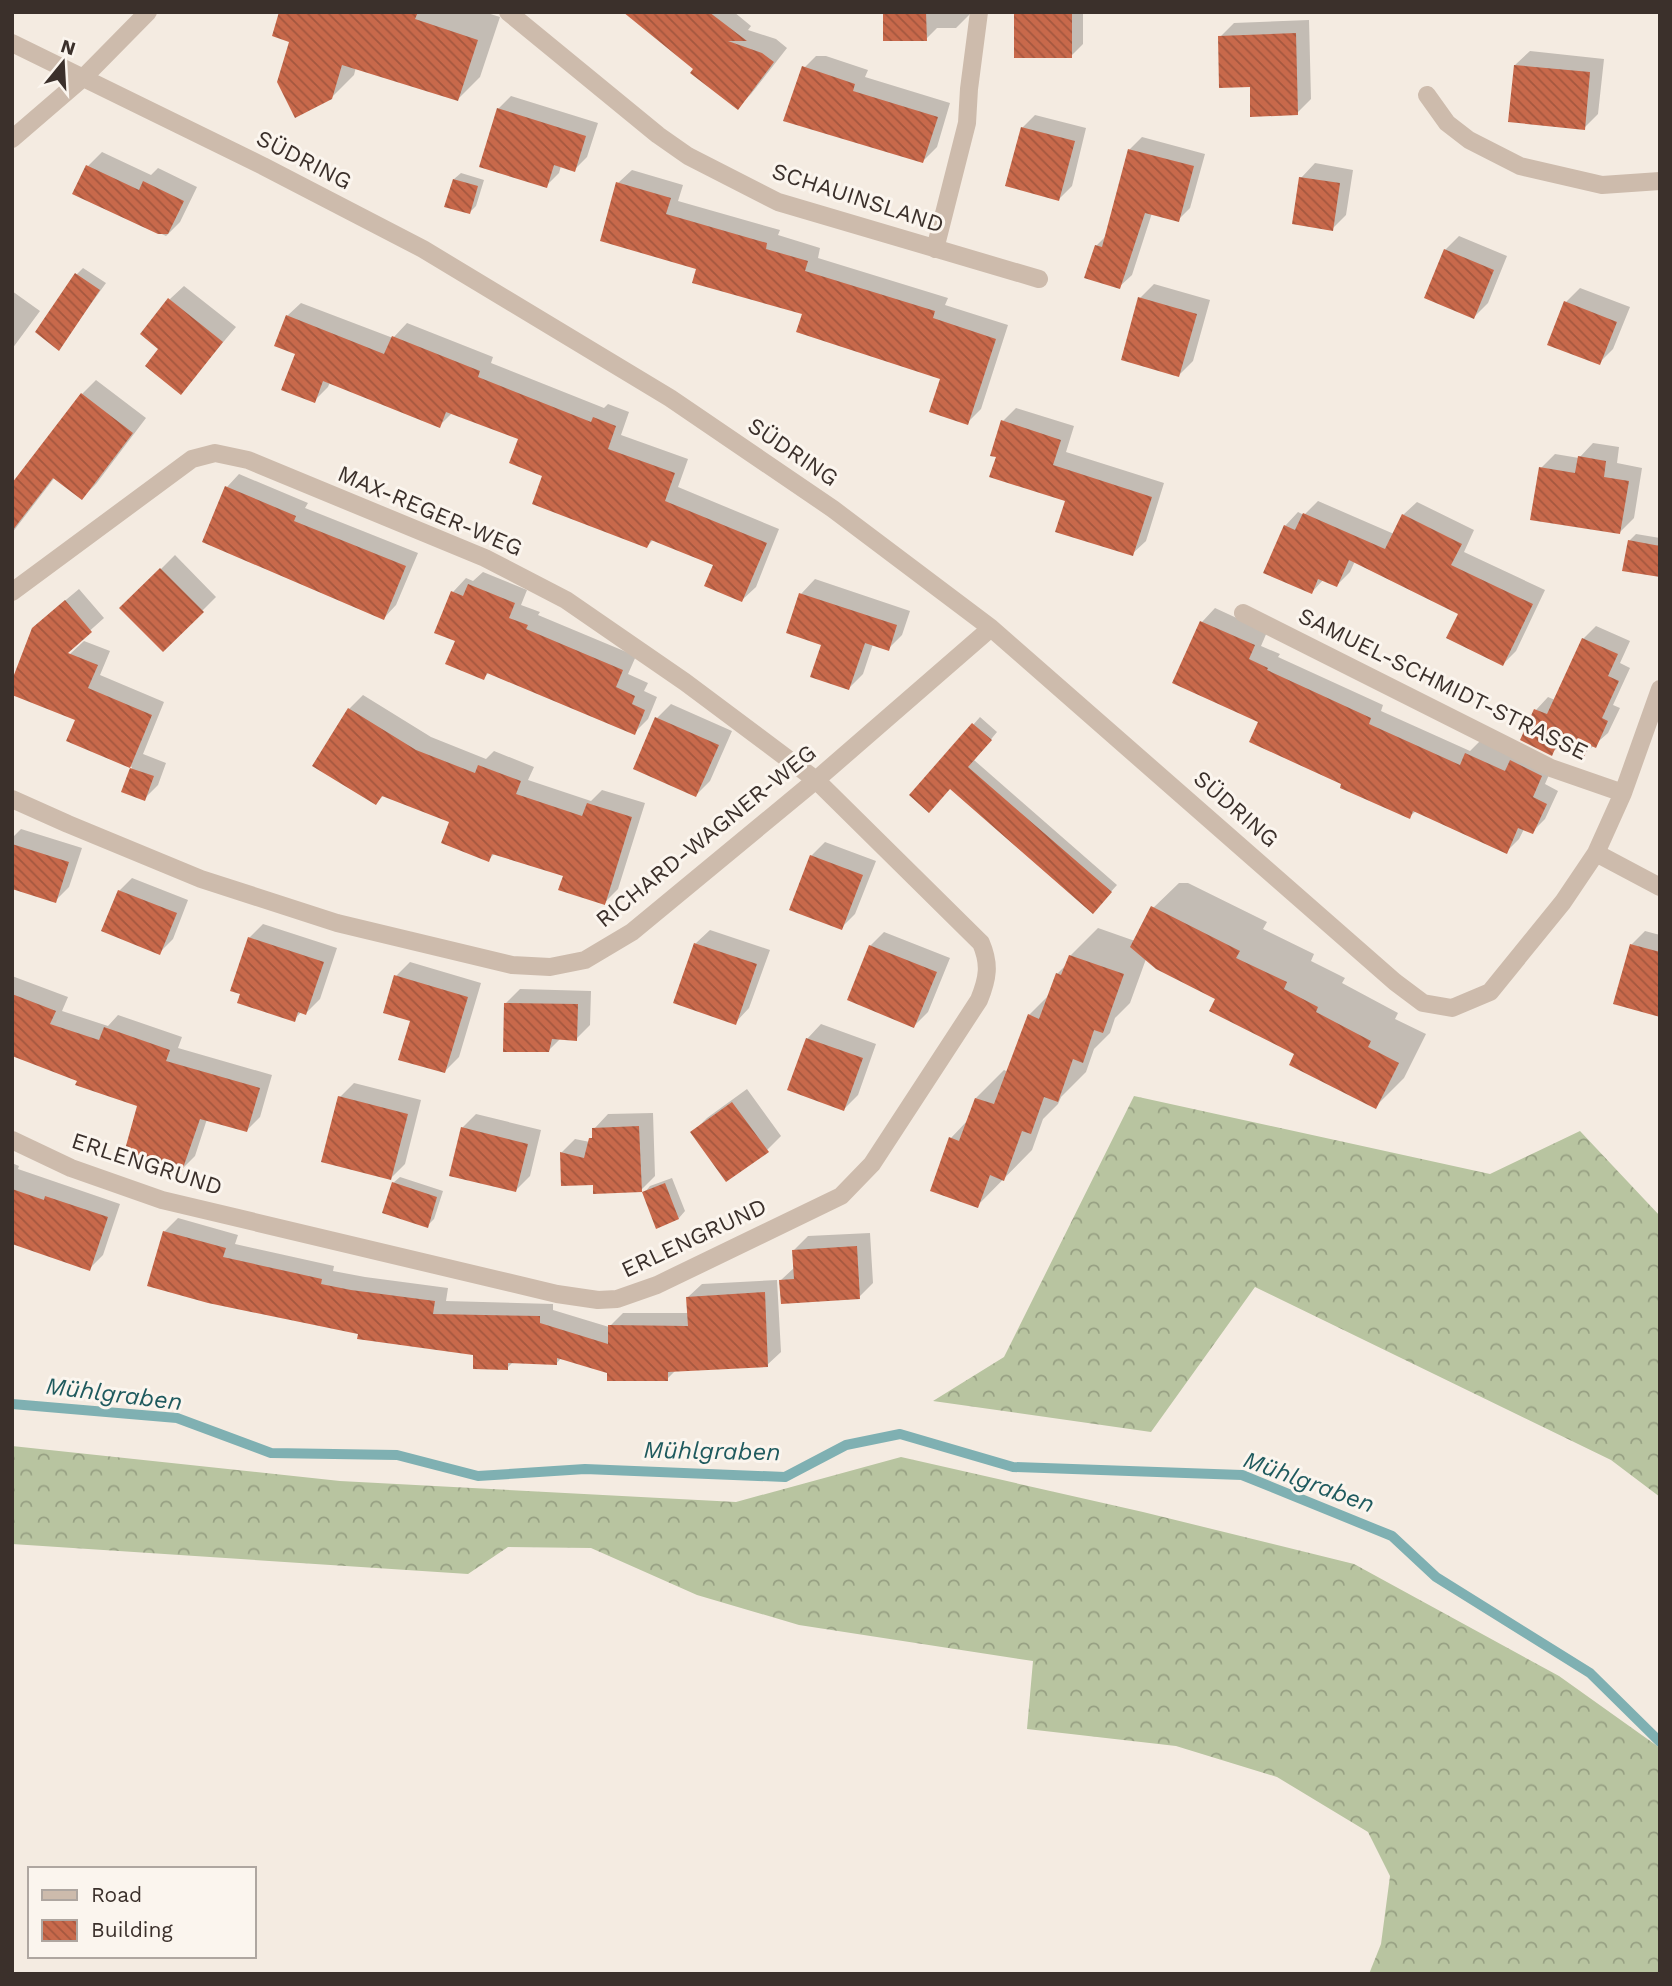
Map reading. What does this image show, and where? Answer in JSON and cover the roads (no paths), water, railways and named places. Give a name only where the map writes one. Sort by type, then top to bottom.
[{"type":"street","points":[[12,139],[84,77],[148,12]]},
{"type":"street","name":"SCHAUINSLAND","points":[[508,12],[658,135],[688,156],[778,202],[1039,279]]},
{"type":"street","points":[[935,249],[967,123],[979,12]]},
{"type":"street","name":"SÜDRING","points":[[12,43],[263,166],[423,249],[658,391],[833,509],[991,628],[1395,982],[1423,1003],[1452,1008],[1490,992],[1563,902],[1596,853]]},
{"type":"street","points":[[1427,95],[1447,123],[1469,140],[1520,166],[1602,185],[1660,181]]},
{"type":"street","name":"MAX-REGER-WEG","points":[[12,592],[192,459],[215,453],[248,460],[485,558],[566,600],[685,682],[816,780]]},
{"type":"street","name":"SAMUEL-SCHMIDT-STRASSE","points":[[1243,613],[1551,768],[1623,793]]},
{"type":"street","name":"RICHARD-WAGNER-WEG","points":[[12,799],[201,879],[337,923],[512,965],[550,967],[585,960],[632,932],[816,780],[991,628]]},
{"type":"street","points":[[1660,689],[1623,793],[1596,853],[1660,887]]},
{"type":"street","name":"ERLENGRUND","points":[[12,1140],[71,1168],[162,1200],[557,1294],[598,1300],[617,1299],[657,1285],[841,1196],[872,1164],[979,1000],[985,985],[989,970],[981,943],[816,780]]},
{"type":"waterway","name":"Mühlgraben","points":[[12,1404],[177,1418],[271,1453],[397,1455],[478,1476],[585,1469],[785,1477],[846,1445],[900,1434],[1013,1467],[1242,1475],[1392,1536],[1436,1577],[1590,1673],[1660,1742]]}]
